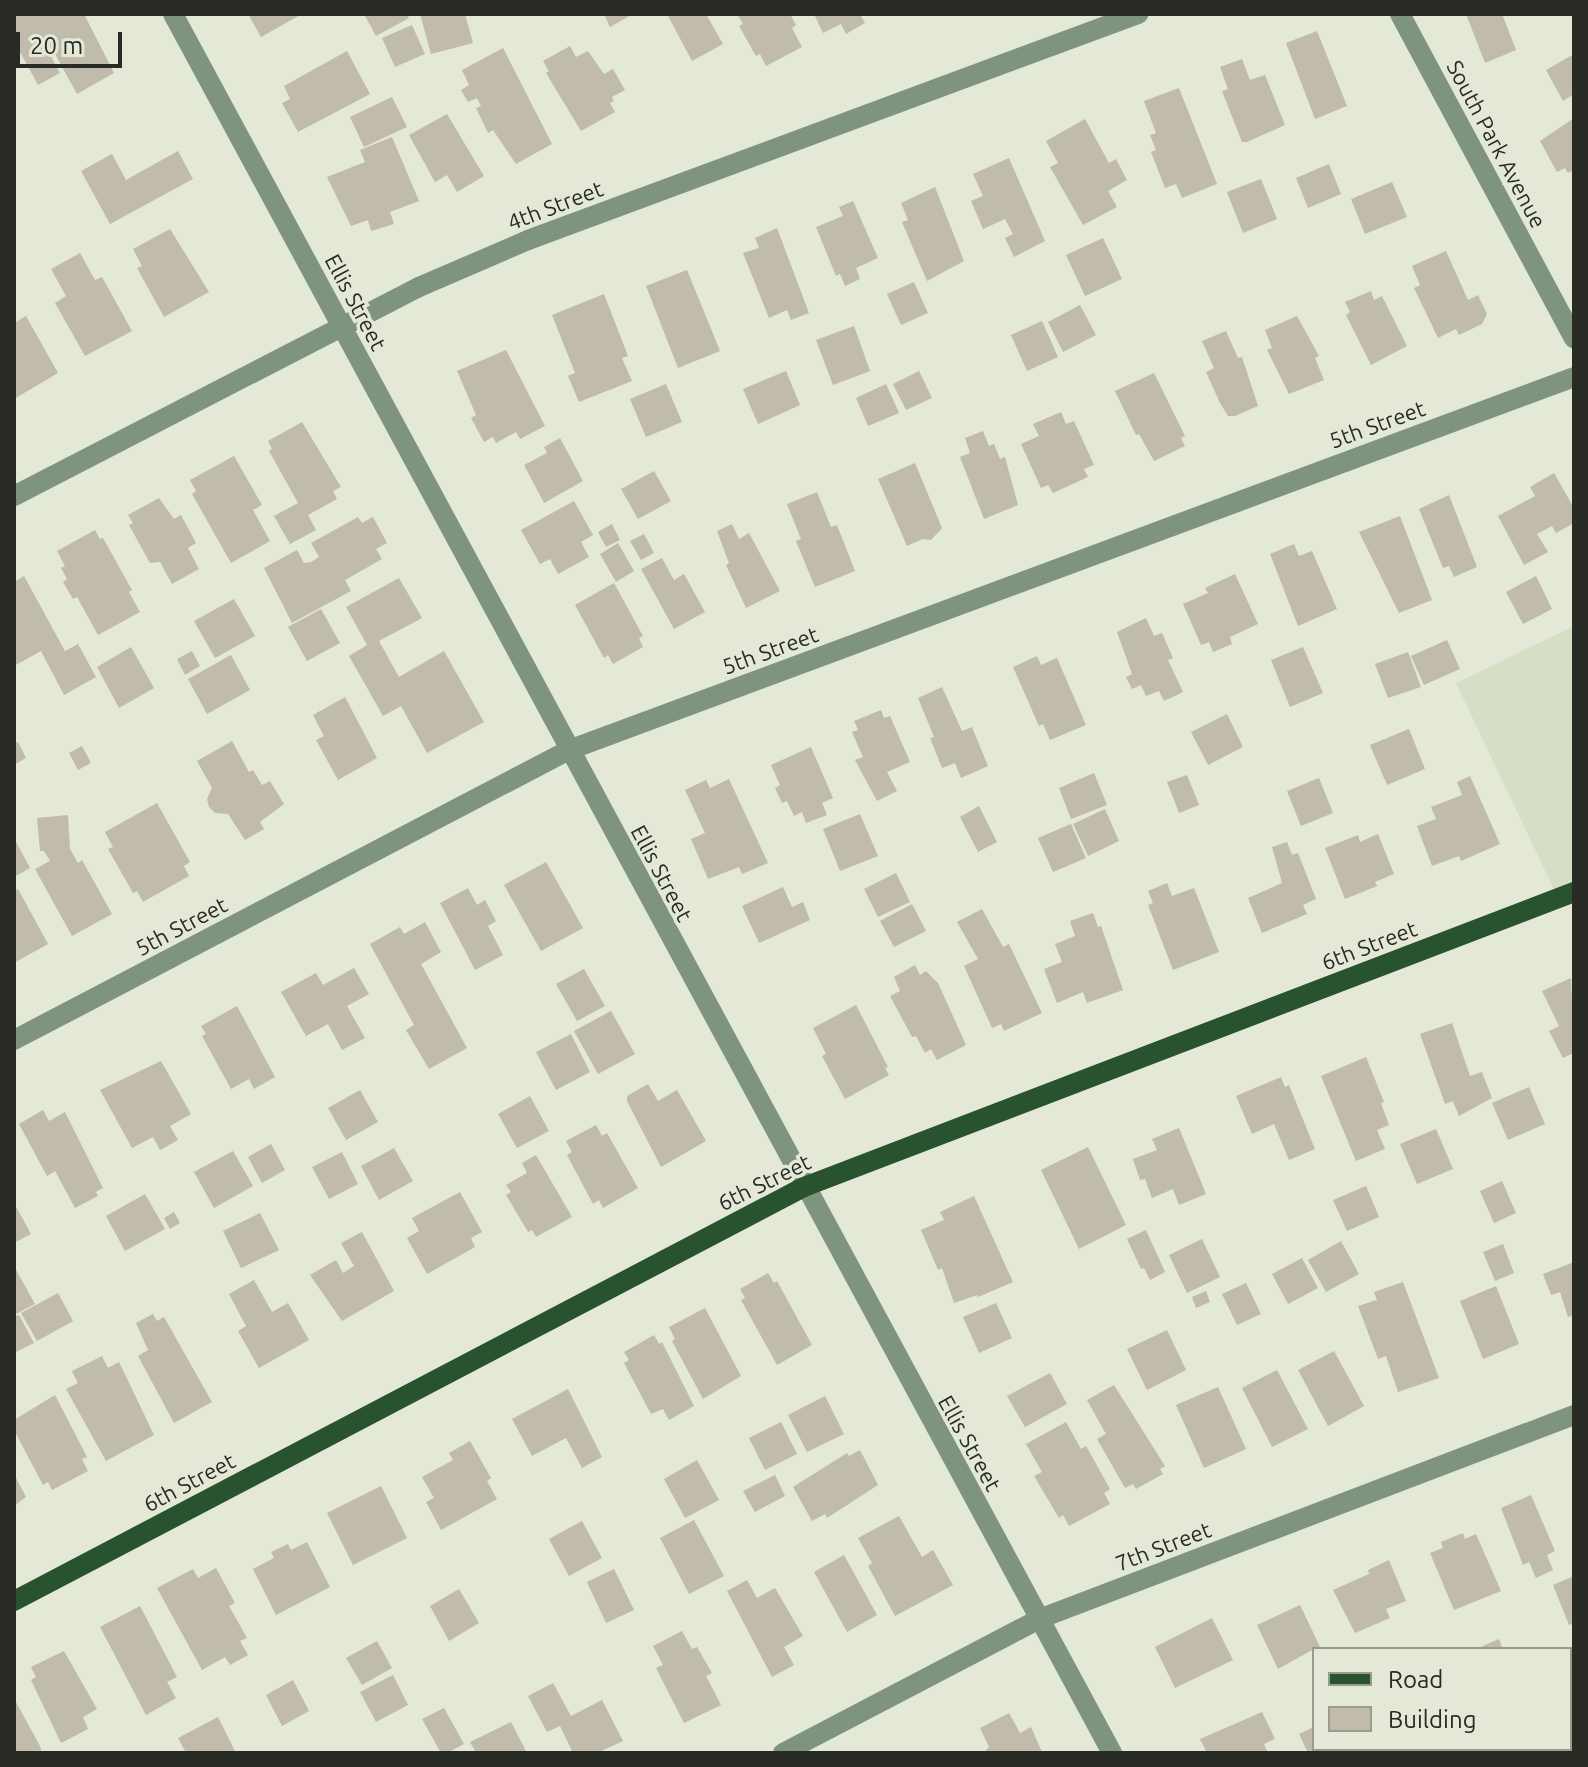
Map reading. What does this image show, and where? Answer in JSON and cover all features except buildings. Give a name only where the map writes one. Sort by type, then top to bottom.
[{"type":"main road","name":"6th Street","points":[[14,1601],[804,1187],[1574,892]]},
{"type":"street","name":"Ellis Street","points":[[173,14],[1112,1753]]},
{"type":"street","name":"4th Street","points":[[14,496],[342,325],[419,287],[528,240],[1138,14]]},
{"type":"street","name":"South Park Avenue","points":[[1400,14],[1574,338]]},
{"type":"street","name":"5th Street","points":[[14,1040],[569,750],[1574,377]]},
{"type":"street","name":"7th Street","points":[[783,1753],[1039,1619],[1574,1415]]},
{"type":"shaded area","points":[[1574,626],[1574,892],[1558,898],[1456,683]]}]
